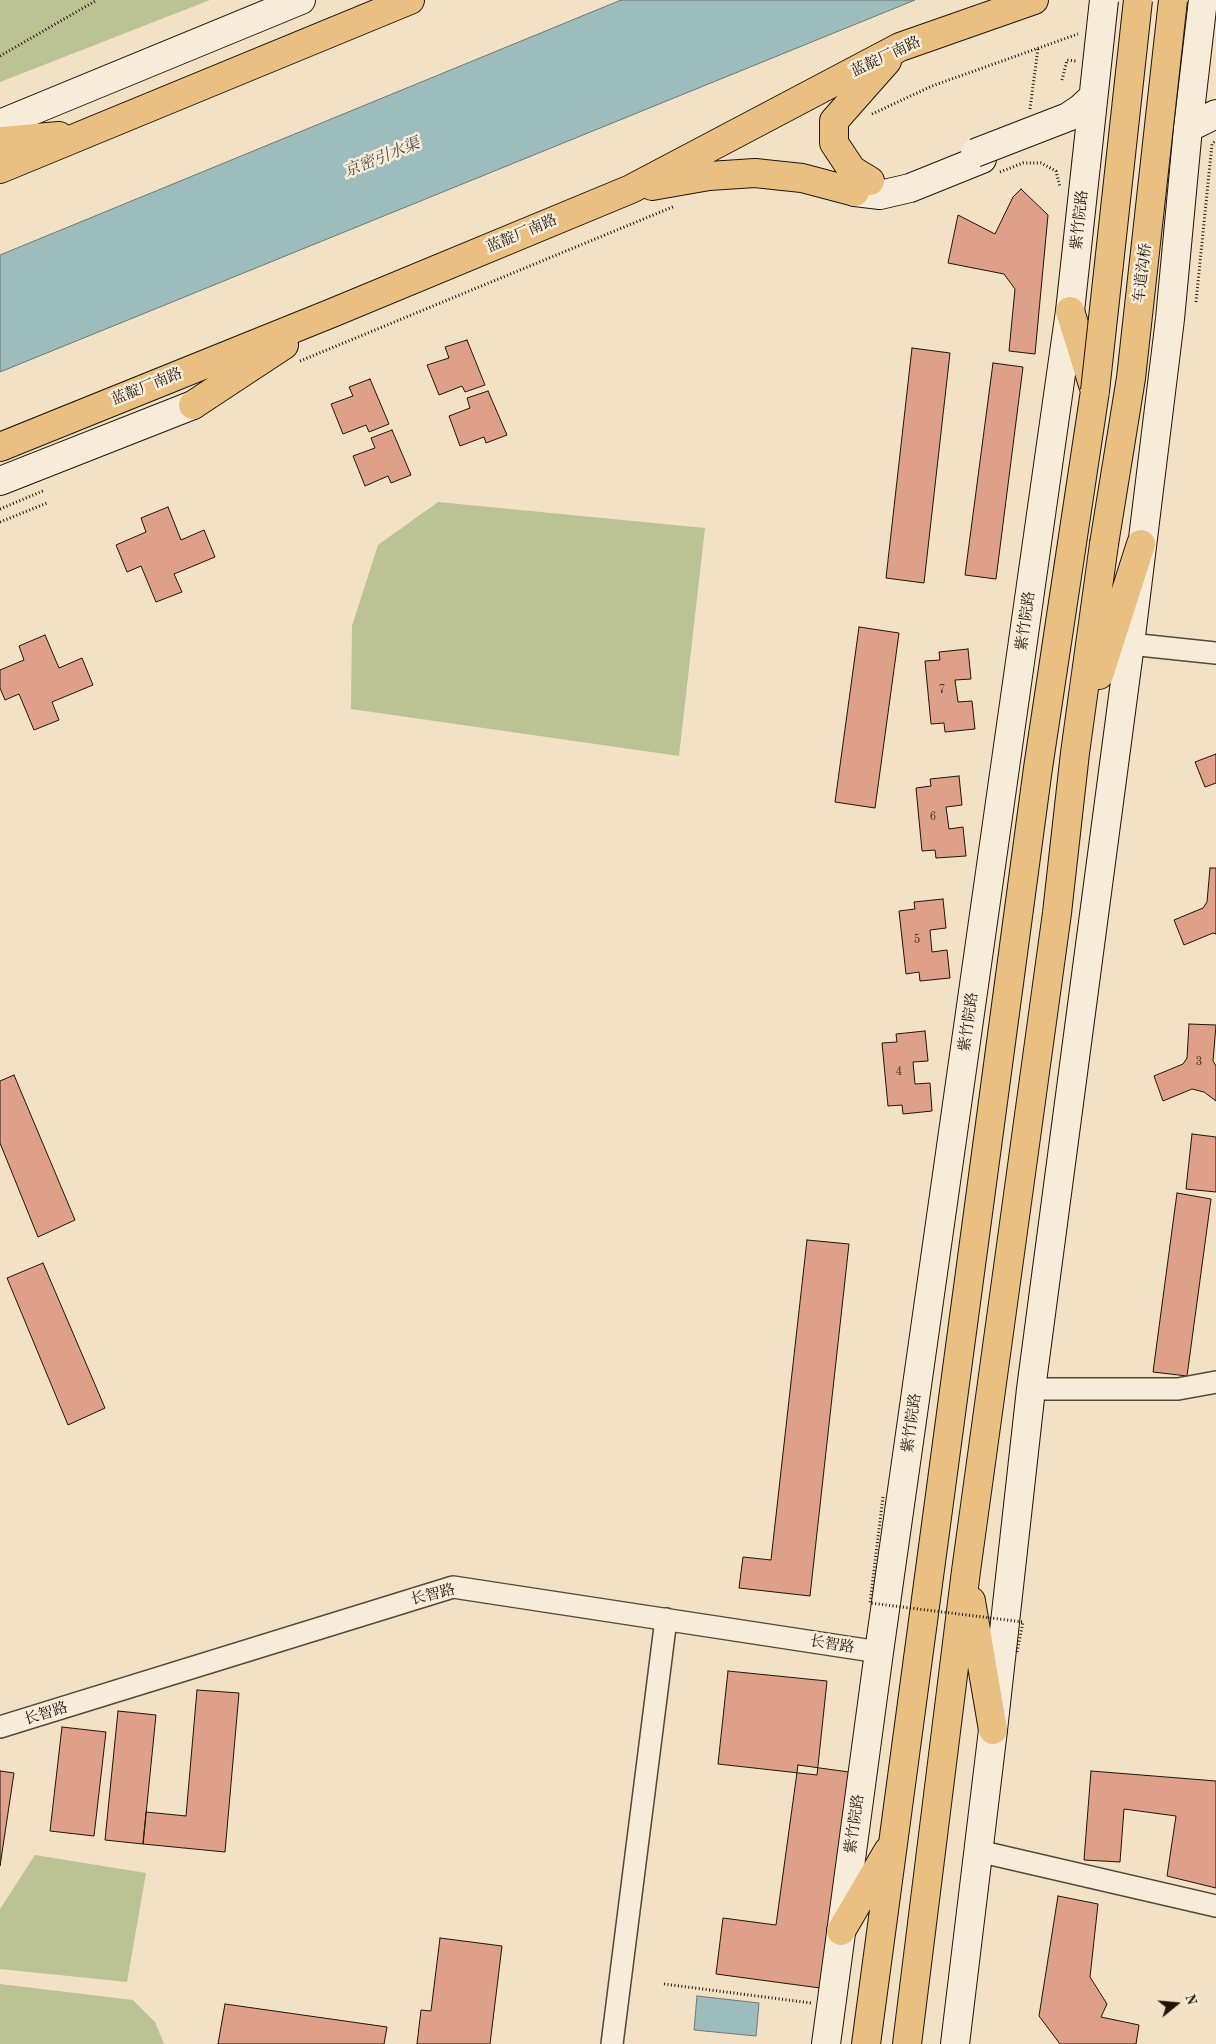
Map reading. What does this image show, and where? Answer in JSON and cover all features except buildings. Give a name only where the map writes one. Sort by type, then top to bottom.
[{"type":"highway","points":[[0,169],[410,0]]},
{"type":"highway","name":"蓝靛厂南路","points":[[0,447],[332,313],[631,189],[900,47],[1034,0]]},
{"type":"highway","points":[[866,2044],[1038,768],[1095,391],[1138,0]]},
{"type":"highway","name":"车道沟桥","points":[[1074,752],[1104,544],[1131,378],[1173,0]]},
{"type":"highway","points":[[863,187],[834,143],[834,121],[900,47]]},
{"type":"highway","points":[[0,141],[85,134]]},
{"type":"highway","points":[[631,189],[709,176],[755,173],[863,187]]},
{"type":"highway","points":[[1070,311],[1095,391]]},
{"type":"highway","points":[[193,405],[332,313]]},
{"type":"highway","points":[[907,2044],[966,1571],[1056,913],[1074,752],[1142,544]]},
{"type":"highway","points":[[966,1571],[993,1730]]},
{"type":"highway","points":[[840,1932],[895,1838]]},
{"type":"street","points":[[0,124],[301,0]]},
{"type":"street","name":"紫竹院路","points":[[826,2044],[840,1932],[1070,311],[1104,0]]},
{"type":"street","points":[[955,2044],[993,1730],[1031,1390],[1130,644],[1170,319],[1188,128],[1205,89],[1203,0]]},
{"type":"street","points":[[984,162],[1068,117],[1080,109],[1092,97]]},
{"type":"street","points":[[1188,128],[1216,114]]},
{"type":"street","points":[[863,187],[880,195],[910,188],[984,162],[1041,137],[1062,136],[1077,144],[1086,165]]},
{"type":"street","points":[[0,481],[193,405]]},
{"type":"street","points":[[1130,644],[1216,653]]},
{"type":"street","points":[[1031,1390],[1178,1389],[1216,1382]]},
{"type":"street","name":"长智路","points":[[0,1727],[453,1587],[880,1652]]},
{"type":"street","points":[[612,2044],[666,1619]]},
{"type":"street","points":[[978,1852],[1216,1906]]},
{"type":"path","points":[[0,56],[97,0]]},
{"type":"path","points":[[864,118],[932,86],[1084,32]]},
{"type":"path","points":[[1198,289],[1212,144],[1216,140]]},
{"type":"path","points":[[984,162],[1041,163],[1056,171],[1060,189]]},
{"type":"path","points":[[295,364],[681,204]]},
{"type":"path","points":[[0,509],[41,491]]},
{"type":"path","points":[[0,522],[47,502]]},
{"type":"path","points":[[883,1497],[870,1604],[1022,1622],[1017,1652]]},
{"type":"path","points":[[664,1984],[831,2006]]},
{"type":"green space","points":[[0,0],[210,0],[0,82]]},
{"type":"green space","points":[[438,502],[705,528],[679,756],[351,709],[352,626],[378,545]]},
{"type":"green space","points":[[35,1855],[146,1873],[127,1982],[0,1969],[0,1909]]},
{"type":"green space","points":[[0,1984],[133,2000],[155,2022],[164,2044],[0,2044]]},
{"type":"water","name":"京密引水渠","points":[[621,0],[915,0],[0,372],[0,255]]},
{"type":"water","points":[[697,1996],[759,2003],[756,2036],[694,2030]]}]
